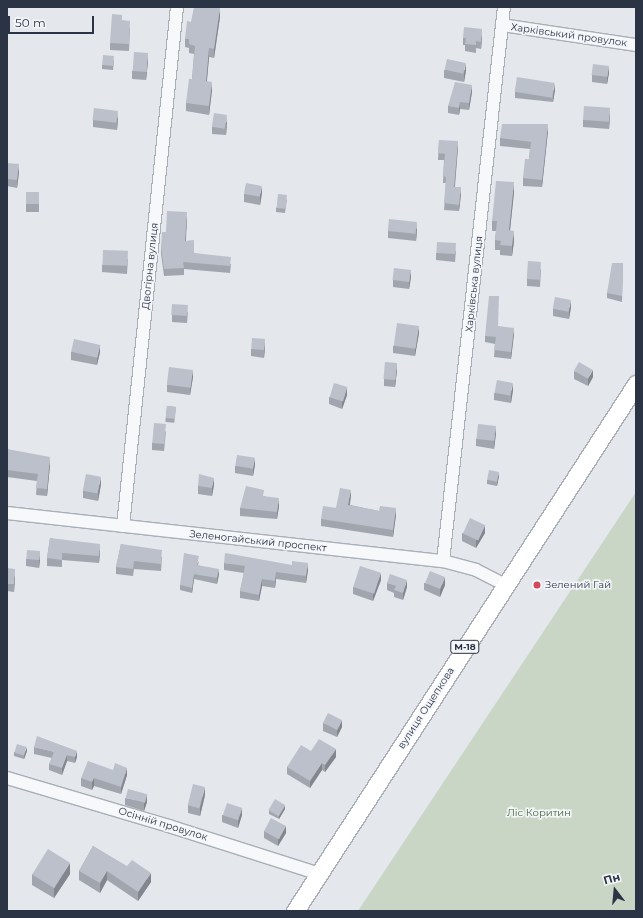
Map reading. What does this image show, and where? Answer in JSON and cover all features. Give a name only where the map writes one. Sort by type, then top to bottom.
[{"type":"highway","name":"вулиця Ощепкова","points":[[295,911],[636,384]]},
{"type":"street","name":"Двогірна вулиця","points":[[123,526],[177,7]]},
{"type":"street","name":"Харківська вулиця","points":[[443,561],[504,7]]},
{"type":"street","name":"Харківський провулок","points":[[502,25],[636,45]]},
{"type":"street","name":"Зеленогайський проспект","points":[[7,513],[443,561],[476,570],[505,585]]},
{"type":"street","name":"Осінній провулок","points":[[7,778],[169,826],[319,874]]},
{"type":"green space","name":"Ліс Коритин","points":[[636,492],[636,911],[358,911]]},
{"type":"building","points":[[194,7],[220,8],[214,49],[209,48],[206,81],[212,82],[209,106],[186,103],[189,79],[192,79],[195,46],[189,44],[189,39],[185,39],[187,21],[191,22]]},
{"type":"building","points":[[112,14],[122,15],[122,20],[130,21],[129,44],[110,43]]},
{"type":"building","points":[[464,27],[482,29],[481,42],[476,41],[476,45],[465,44],[466,38],[463,38]]},
{"type":"building","points":[[134,52],[148,53],[147,72],[133,71]]},
{"type":"building","points":[[103,55],[114,56],[113,66],[102,65]]},
{"type":"building","points":[[447,59],[466,63],[463,74],[445,70]]},
{"type":"building","points":[[593,64],[609,66],[608,77],[592,75]]},
{"type":"building","points":[[517,77],[555,83],[552,98],[515,92]]},
{"type":"building","points":[[455,82],[472,85],[469,103],[460,102],[459,108],[448,106]]},
{"type":"building","points":[[584,106],[610,108],[609,122],[583,120]]},
{"type":"building","points":[[94,108],[118,111],[116,123],[93,120]]},
{"type":"building","points":[[214,113],[227,115],[225,129],[212,127]]},
{"type":"building","points":[[502,124],[548,124],[542,180],[523,178],[525,159],[529,159],[531,142],[500,138]]},
{"type":"building","points":[[439,140],[458,141],[454,187],[461,187],[459,205],[444,203],[446,177],[443,176],[445,154],[438,153]]},
{"type":"building","points":[[7,163],[19,164],[17,180],[7,179]]},
{"type":"building","points":[[496,181],[514,182],[509,230],[514,231],[512,246],[500,245],[501,241],[495,240],[497,221],[492,221]]},
{"type":"building","points":[[246,183],[262,186],[260,197],[244,194]]},
{"type":"building","points":[[26,192],[39,192],[39,204],[26,204]]},
{"type":"building","points":[[278,194],[287,195],[285,209],[277,208]]},
{"type":"building","points":[[167,211],[187,212],[185,241],[194,240],[194,253],[231,257],[230,266],[183,262],[184,268],[164,269],[161,247],[162,232],[166,232]]},
{"type":"building","points":[[389,219],[417,222],[416,234],[388,231]]},
{"type":"building","points":[[437,242],[456,243],[455,254],[436,253]]},
{"type":"building","points":[[103,250],[128,251],[127,266],[102,265]]},
{"type":"building","points":[[528,261],[541,262],[540,280],[527,279]]},
{"type":"building","points":[[612,263],[623,263],[622,296],[607,293]]},
{"type":"building","points":[[394,268],[411,270],[409,282],[393,280]]},
{"type":"building","points":[[489,296],[499,296],[498,326],[514,328],[511,352],[494,350],[496,337],[485,336]]},
{"type":"building","points":[[555,297],[571,300],[568,312],[553,309]]},
{"type":"building","points":[[172,304],[188,305],[187,316],[171,315]]},
{"type":"building","points":[[397,323],[419,326],[416,349],[394,346]]},
{"type":"building","points":[[252,338],[265,339],[264,350],[251,349]]},
{"type":"building","points":[[74,339],[100,345],[97,358],[71,352]]},
{"type":"building","points":[[385,362],[397,363],[395,380],[384,379]]},
{"type":"building","points":[[579,362],[593,370],[588,379],[574,371]]},
{"type":"building","points":[[169,367],[193,370],[191,388],[167,385]]},
{"type":"building","points":[[497,380],[513,383],[510,396],[495,393]]},
{"type":"building","points":[[334,383],[347,387],[343,401],[330,397]]},
{"type":"building","points":[[167,406],[176,407],[175,419],[166,418]]},
{"type":"building","points":[[154,423],[166,424],[164,444],[152,443]]},
{"type":"building","points":[[478,424],[496,426],[494,441],[476,439]]},
{"type":"building","points":[[7,449],[50,457],[47,489],[36,488],[38,474],[7,470]]},
{"type":"building","points":[[237,455],[255,458],[253,469],[235,466]]},
{"type":"building","points":[[489,470],[499,472],[497,482],[487,480]]},
{"type":"building","points":[[86,474],[101,477],[97,494],[83,491]]},
{"type":"building","points":[[199,474],[214,478],[212,488],[198,486]]},
{"type":"building","points":[[246,486],[264,490],[263,496],[279,498],[277,512],[240,508]]},
{"type":"building","points":[[340,488],[351,490],[348,505],[379,511],[380,506],[396,508],[393,530],[321,519],[323,506],[336,508]]},
{"type":"building","points":[[470,518],[485,525],[478,541],[463,533]]},
{"type":"building","points":[[50,538],[100,544],[99,556],[62,553],[62,560],[47,558]]},
{"type":"building","points":[[121,544],[162,550],[161,564],[134,561],[133,569],[116,567]]},
{"type":"building","points":[[27,550],[40,551],[39,560],[26,559]]},
{"type":"building","points":[[184,553],[199,556],[197,565],[219,569],[217,578],[194,574],[192,588],[180,585]]},
{"type":"building","points":[[225,553],[292,565],[292,561],[308,563],[306,576],[276,572],[275,581],[262,579],[259,595],[240,591],[245,566],[224,563]]},
{"type":"building","points":[[360,566],[381,573],[374,594],[353,587]]},
{"type":"building","points":[[7,568],[15,569],[14,584],[7,584]]},
{"type":"building","points":[[430,571],[445,577],[440,589],[425,583]]},
{"type":"building","points":[[390,574],[407,580],[403,593],[394,590],[396,586],[387,583]]},
{"type":"building","points":[[328,713],[342,720],[337,730],[323,723]]},
{"type":"building","points":[[37,736],[77,751],[75,757],[67,755],[62,768],[49,764],[54,752],[34,747]]},
{"type":"building","points":[[319,739],[336,749],[325,765],[322,763],[310,781],[287,767],[301,745],[311,751]]},
{"type":"building","points":[[17,744],[27,747],[24,756],[14,753]]},
{"type":"building","points":[[88,761],[113,770],[115,763],[127,768],[121,787],[94,778],[92,782],[81,778]]},
{"type":"building","points":[[193,784],[205,787],[199,808],[188,805]]},
{"type":"building","points":[[128,789],[147,794],[145,803],[126,798]]},
{"type":"building","points":[[275,799],[285,805],[279,816],[268,810]]},
{"type":"building","points":[[227,803],[242,808],[238,820],[223,815]]},
{"type":"building","points":[[271,818],[286,826],[279,839],[264,831]]},
{"type":"building","points":[[93,846],[127,866],[132,860],[151,873],[138,892],[107,871],[100,883],[79,871]]},
{"type":"building","points":[[48,849],[70,863],[54,888],[32,874]]},
{"type":"place","name":"Зелений Гай","points":[[537,585]]}]
